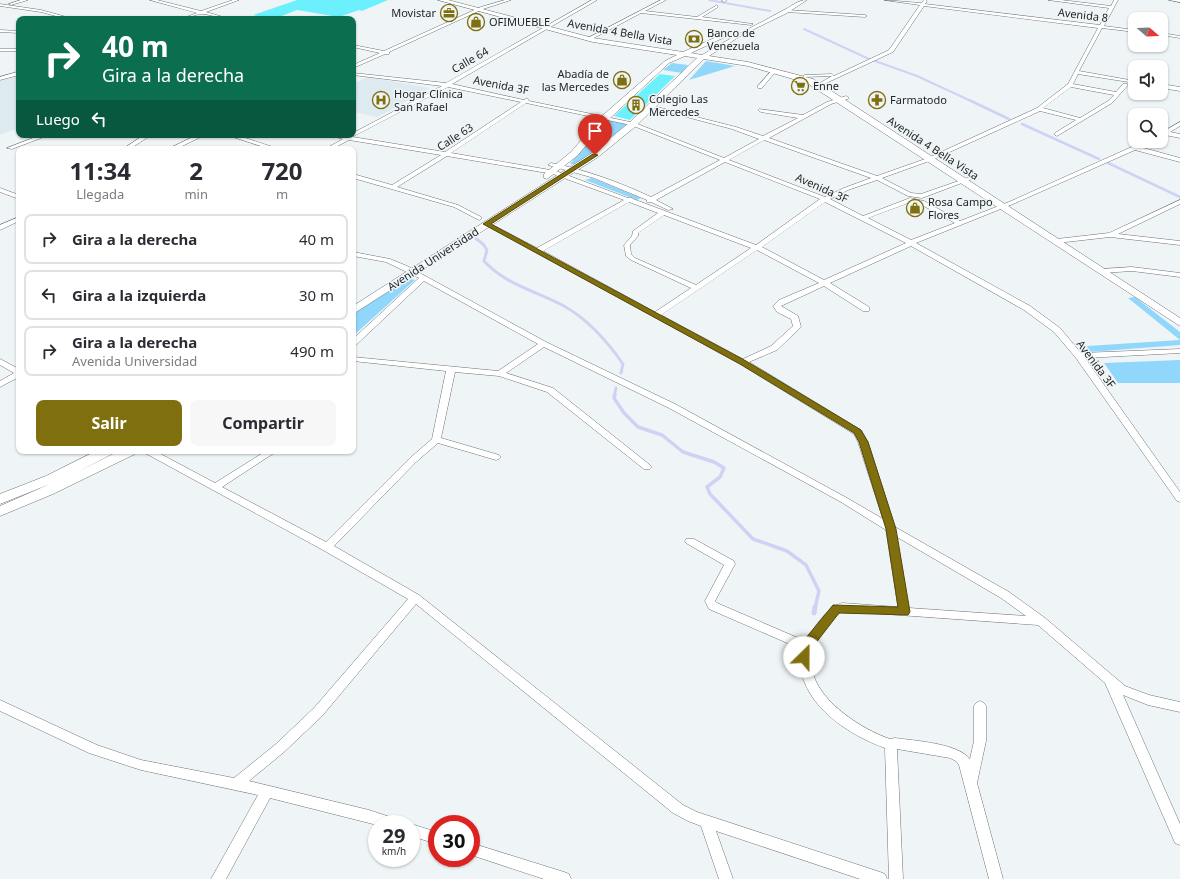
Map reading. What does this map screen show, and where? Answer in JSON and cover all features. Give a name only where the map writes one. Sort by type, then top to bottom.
[{"type":"street","points":[[6,6],[26,0]]},
{"type":"street","points":[[152,0],[217,16]]},
{"type":"street","points":[[195,16],[225,0]]},
{"type":"street","points":[[191,16],[237,0]]},
{"type":"street","name":"Avenida 4 Bella Vista","points":[[441,0],[480,9]]},
{"type":"street","name":"Avenida 4 Bella Vista","points":[[451,0],[590,38],[664,51],[686,53]]},
{"type":"street","points":[[356,66],[480,9],[510,0]]},
{"type":"street","name":"Calle 64","points":[[356,133],[447,85],[595,0]]},
{"type":"street","points":[[590,38],[664,0]]},
{"type":"street","points":[[516,195],[557,169],[574,154],[606,118],[670,61],[751,24],[797,0]]},
{"type":"street","name":"Avenida Universidad","points":[[356,298],[487,224],[595,155],[633,124],[704,56],[740,34],[787,11],[804,0]]},
{"type":"street","name":"Avenida 8","points":[[886,0],[924,2],[1128,30]]},
{"type":"street","points":[[1050,0],[1112,7]]},
{"type":"street","points":[[656,315],[758,248],[825,199],[933,157],[1039,109],[1070,85],[1116,0]]},
{"type":"street","points":[[1171,0],[1179,1]]},
{"type":"street","points":[[822,83],[891,52],[924,2]]},
{"type":"street","points":[[0,5],[41,11],[60,16]]},
{"type":"street","points":[[697,18],[717,6]]},
{"type":"street","points":[[787,11],[865,16]]},
{"type":"street","points":[[640,12],[751,24]]},
{"type":"street","points":[[0,31],[16,32]]},
{"type":"street","points":[[1168,35],[1180,37]]},
{"type":"street","name":"Avenida 4 Bella Vista","points":[[590,38],[771,66],[806,76],[822,83],[890,126],[963,181],[1007,204],[1143,288]]},
{"type":"street","points":[[356,47],[387,52]]},
{"type":"street","points":[[0,50],[16,50]]},
{"type":"street","points":[[664,51],[669,55],[670,61]]},
{"type":"street","name":"Avenida 4 Bella Vista","points":[[704,56],[775,70],[810,81],[880,127],[972,178],[1057,241],[1180,323]]},
{"type":"street","points":[[760,87],[775,70]]},
{"type":"street","points":[[1076,72],[1128,81]]},
{"type":"street","points":[[0,79],[16,74]]},
{"type":"street","name":"Avenida 3F","points":[[356,74],[447,85],[527,100],[633,124],[825,199],[863,218],[1027,308],[1056,330],[1079,356],[1180,499]]},
{"type":"street","points":[[806,76],[828,76],[840,74]]},
{"type":"street","points":[[1070,85],[1118,94]]},
{"type":"street","points":[[1057,134],[1110,102],[1125,85]]},
{"type":"street","points":[[1168,87],[1180,89]]},
{"type":"street","points":[[642,203],[653,200],[837,99],[846,98]]},
{"type":"street","name":"Calle 63","points":[[393,188],[527,100]]},
{"type":"street","points":[[652,106],[734,128],[877,178],[910,198],[922,199],[960,223]]},
{"type":"street","points":[[1039,109],[1081,120]]},
{"type":"street","points":[[761,110],[804,117]]},
{"type":"street","points":[[1168,131],[1180,124]]},
{"type":"street","points":[[880,127],[890,126]]},
{"type":"street","points":[[1168,135],[1180,136]]},
{"type":"street","points":[[356,137],[448,153],[557,169],[573,169],[653,200],[716,231]]},
{"type":"street","points":[[10,148],[38,138]]},
{"type":"street","points":[[131,146],[143,138]]},
{"type":"street","points":[[178,146],[195,138]]},
{"type":"street","points":[[240,138],[266,146]]},
{"type":"street","name":"Calle 64","points":[[333,146],[347,138]]},
{"type":"street","points":[[743,362],[774,348],[797,327],[795,318],[780,310],[777,306],[782,302],[911,243],[1007,204],[1136,148],[1180,160]]},
{"type":"street","points":[[557,169],[564,175],[642,203],[758,248],[825,283],[866,309]]},
{"type":"street","points":[[356,177],[456,206],[479,218]]},
{"type":"street","points":[[922,199],[972,178]]},
{"type":"street","points":[[0,190],[16,196]]},
{"type":"street","points":[[863,218],[910,198]]},
{"type":"street","points":[[538,251],[630,199]]},
{"type":"street","points":[[1110,235],[1180,202]]},
{"type":"street","points":[[664,212],[635,232],[634,236],[627,245],[628,254],[633,259],[697,288]]},
{"type":"street","points":[[0,228],[16,220]]},
{"type":"street","points":[[487,224],[743,362],[858,432],[863,442],[891,529],[904,612]]},
{"type":"street","points":[[1057,241],[1110,235],[1180,244]]},
{"type":"street","points":[[356,254],[381,258],[408,270],[543,344],[672,406],[844,500],[1005,595],[1041,621],[1121,689],[1148,700],[1180,708]]},
{"type":"street","name":"Avenida Universidad","points":[[356,308],[408,270],[423,255]]},
{"type":"street","points":[[1102,271],[1112,269],[1132,269],[1180,275]]},
{"type":"street","points":[[356,340],[423,278]]},
{"type":"street","points":[[1162,301],[1180,314]]},
{"type":"street","points":[[500,374],[543,344]]},
{"type":"street","points":[[1079,356],[1180,351]]},
{"type":"street","points":[[356,359],[500,374],[550,390],[647,467]]},
{"type":"street","points":[[0,362],[16,372]]},
{"type":"street","points":[[327,547],[413,460],[436,440],[451,369]]},
{"type":"street","points":[[0,384],[16,376]]},
{"type":"street","points":[[436,440],[496,457]]},
{"type":"street","points":[[0,499],[51,479],[101,454]]},
{"type":"street","points":[[0,511],[48,492],[124,454]]},
{"type":"street","points":[[154,454],[327,547],[415,598],[678,809],[706,821],[880,879]]},
{"type":"street","points":[[215,487],[267,454]]},
{"type":"street","points":[[690,541],[730,564],[710,601],[713,606],[807,647]]},
{"type":"street","points":[[234,785],[280,748],[318,712],[415,598]]},
{"type":"street","points":[[996,879],[971,783],[965,763],[960,757],[952,753],[878,742],[858,731],[829,710],[811,682],[804,657],[807,647],[837,608],[1041,621]]},
{"type":"street","points":[[1109,679],[1180,839]]},
{"type":"street","points":[[0,705],[93,749],[134,763],[267,791],[368,816]]},
{"type":"street","points":[[971,783],[980,741],[980,706]]},
{"type":"street","points":[[891,745],[896,879]]},
{"type":"street","points":[[218,879],[267,791]]},
{"type":"street","points":[[706,821],[726,879]]},
{"type":"street","points":[[480,852],[564,879]]},
{"type":"shaded area","points":[[706,61],[735,66],[689,80]]},
{"type":"shaded area","points":[[672,63],[688,65],[682,73],[663,70]]},
{"type":"shaded area","points":[[16,74],[16,129],[0,135],[0,79]]},
{"type":"shaded area","name":"Hogar Clínica San Rafael","points":[[367,77],[430,88],[378,117],[356,113],[356,82]]},
{"type":"shaded area","points":[[605,118],[633,124],[577,164],[570,164]]},
{"type":"shaded area","points":[[592,178],[641,198],[637,200],[585,180]]},
{"type":"shaded area","points":[[408,278],[415,280],[356,333],[356,312]]},
{"type":"shaded area","points":[[1135,297],[1180,332],[1180,340],[1128,298]]},
{"type":"shaded area","points":[[1180,340],[1180,345],[1089,352],[1087,346]]},
{"type":"shaded area","points":[[1180,360],[1180,383],[1118,383],[1104,363]]},
{"type":"building","points":[[297,0],[388,0],[362,11],[359,10],[342,16],[297,10],[282,16],[253,15]]},
{"type":"building","points":[[660,74],[675,76],[630,120],[614,116]]},
{"type":"waterway","points":[[709,0],[770,11]]},
{"type":"waterway","points":[[804,29],[869,59]]},
{"type":"waterway","points":[[875,61],[917,76],[971,101]]},
{"type":"waterway","points":[[969,100],[1009,119]]},
{"type":"waterway","points":[[1022,124],[1099,159]]},
{"type":"waterway","points":[[1108,163],[1180,197]]},
{"type":"waterway","points":[[474,237],[483,244],[487,250],[484,261],[502,276],[564,306],[589,324],[611,347],[623,364],[621,373]]},
{"type":"waterway","points":[[614,396],[616,388]]},
{"type":"waterway","points":[[615,395],[614,398],[624,413],[638,427],[662,435],[683,452],[714,462],[724,468],[720,477],[707,487],[710,494],[753,539],[787,551],[806,565],[819,591],[815,608]]},
{"type":"waterway","points":[[814,613],[815,607]]},
{"type":"place","name":"Movistar","points":[[449,13]]},
{"type":"place","name":"OFIMUEBLE","points":[[476,22]]},
{"type":"place","name":"Banco de Venezuela","points":[[694,39]]},
{"type":"place","name":"Abadía de las Mercedes","points":[[622,80]]},
{"type":"place","name":"Enne","points":[[800,86]]},
{"type":"place","name":"Hogar Clínica San Rafael","points":[[381,100]]},
{"type":"place","name":"Farmatodo","points":[[877,100]]},
{"type":"place","name":"Colegio Las Mercedes","points":[[636,105]]},
{"type":"place","name":"Rosa Campo Flores","points":[[915,208]]},
{"type":"route","points":[[595,155],[487,224],[743,362],[848,424],[858,432],[863,442],[891,529],[904,612],[842,607],[837,608],[809,642],[804,657]]}]
